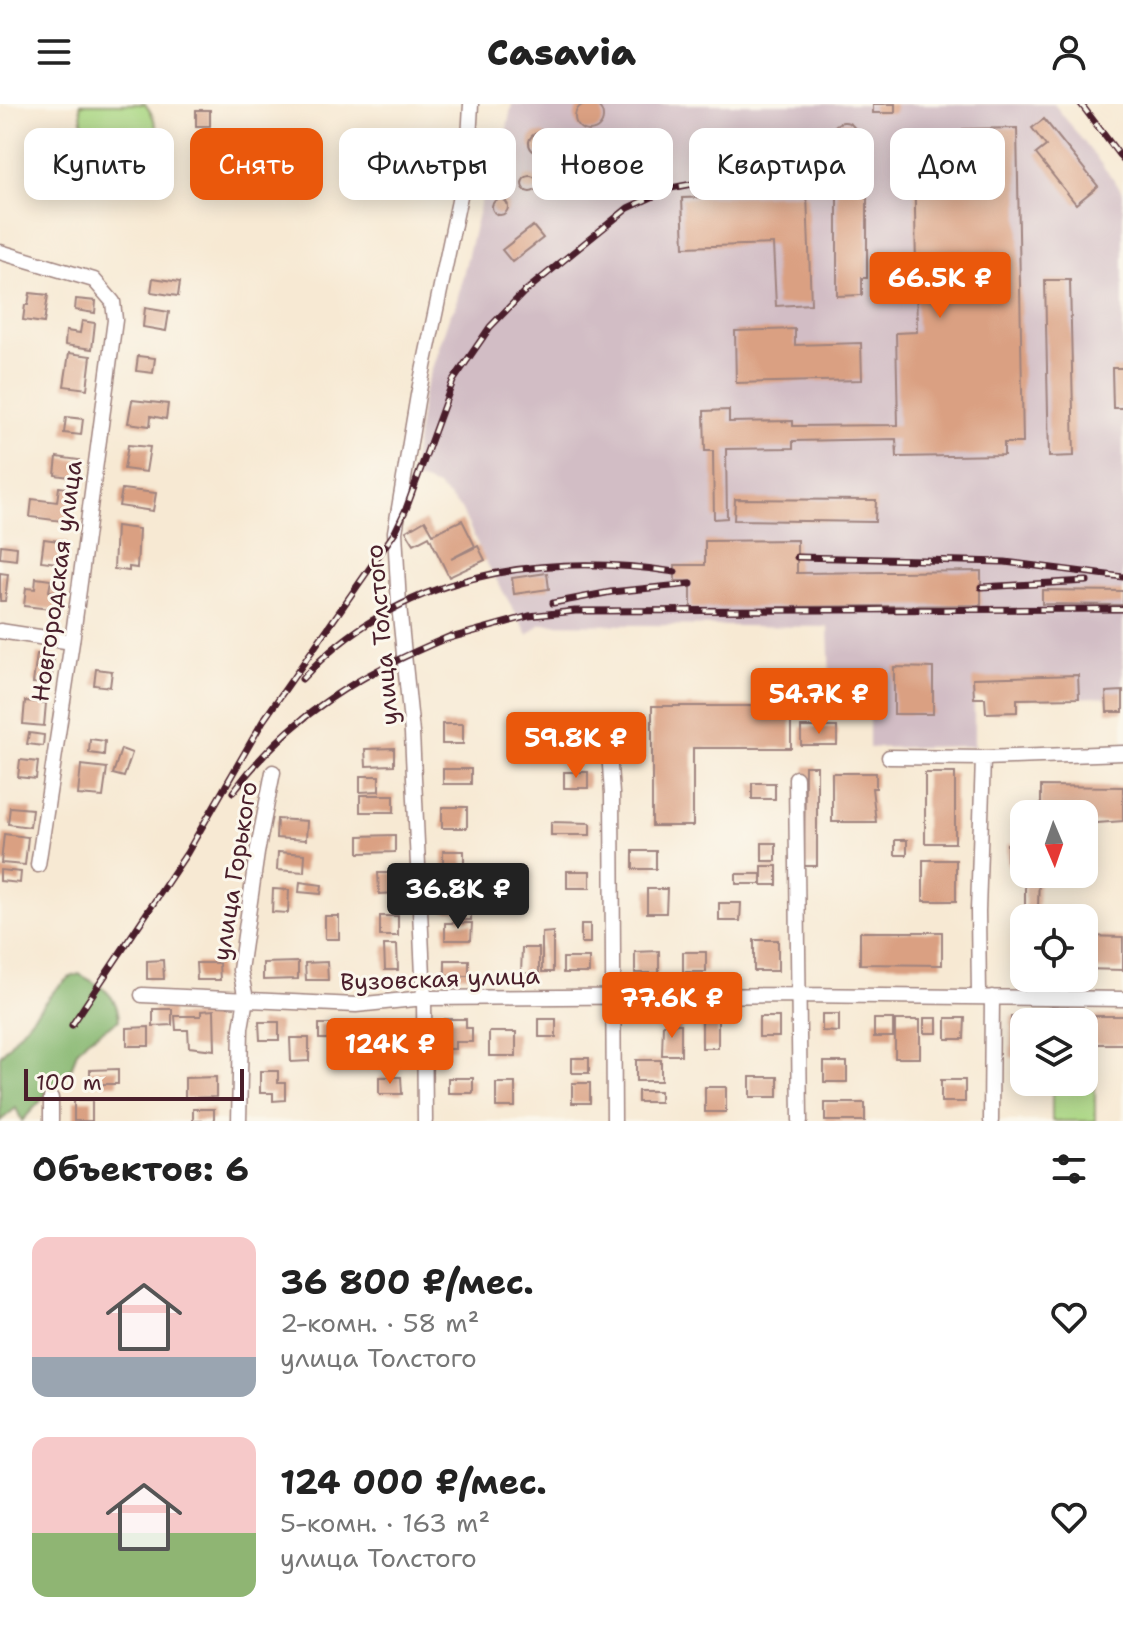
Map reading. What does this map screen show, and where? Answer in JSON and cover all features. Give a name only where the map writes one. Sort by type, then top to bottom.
[{"type":"street","name":"улица Толстого","points":[[425,1121],[424,998],[412,733],[395,532],[418,395],[468,158],[471,104]]},
{"type":"street","name":"Новгородская улица","points":[[0,252],[94,280],[113,302],[115,320],[72,642],[38,865]]},
{"type":"street","points":[[0,631],[72,642]]},
{"type":"street","points":[[608,737],[612,794],[614,1121]]},
{"type":"street","points":[[889,757],[983,758],[1123,753]]},
{"type":"street","points":[[983,758],[978,911],[986,997],[991,1121]]},
{"type":"street","name":"улица Горького","points":[[239,1121],[241,1028],[246,999],[240,970],[257,853],[273,772]]},
{"type":"street","points":[[796,778],[800,1121]]},
{"type":"street","name":"Вузовская улица","points":[[142,995],[356,1005],[424,998],[799,995],[1123,999]]},
{"type":"street","points":[[51,1098],[51,1121]]},
{"type":"shaded area","points":[[512,104],[1054,104],[1123,192],[1123,712],[1107,712],[1107,698],[1101,697],[1017,699],[1017,712],[986,713],[985,698],[974,698],[974,746],[869,748],[869,683],[830,681],[828,627],[541,624],[528,635],[485,560],[461,509],[438,487],[411,477],[423,396],[450,314],[455,308],[481,200],[516,200],[516,128],[507,128]]},
{"type":"green space","points":[[80,104],[145,104],[156,128],[83,128]]},
{"type":"green space","points":[[79,974],[111,997],[119,1020],[87,1040],[77,1051],[72,1067],[22,1121],[16,1108],[0,1121],[0,1056],[55,990],[68,978]]},
{"type":"green space","points":[[1052,1096],[1095,1096],[1095,1121],[1052,1121]]},
{"type":"building","points":[[584,104],[594,104],[602,112],[602,122],[597,128],[581,128],[576,122],[576,112]]},
{"type":"building","points":[[873,104],[895,104],[895,113],[873,113]]},
{"type":"building","points":[[196,110],[210,110],[210,126],[196,126]]},
{"type":"building","points":[[1044,119],[1098,186],[1076,204],[1036,154],[1046,146],[1032,128]]},
{"type":"building","points":[[844,122],[854,128],[834,128]]},
{"type":"building","points":[[1005,128],[1017,128],[1023,443],[1004,443],[1004,455],[897,457],[896,439],[793,441],[793,448],[726,449],[727,518],[714,519],[713,451],[705,451],[704,411],[729,410],[729,422],[793,421],[793,426],[898,425],[896,333],[917,332],[915,200],[1005,200]]},
{"type":"building","points":[[530,176],[530,192],[524,190],[522,184],[524,178]]},
{"type":"building","points":[[682,198],[807,200],[811,304],[776,306],[773,244],[684,247]]},
{"type":"building","points":[[496,200],[504,200],[508,210],[503,215],[497,215],[492,210]]},
{"type":"building","points":[[837,200],[867,200],[867,278],[862,278],[862,295],[837,296]]},
{"type":"building","points":[[533,226],[543,238],[512,262],[502,250]]},
{"type":"building","points":[[153,278],[180,282],[178,296],[151,292]]},
{"type":"building","points":[[1045,280],[1070,280],[1074,456],[1049,457]]},
{"type":"building","points":[[30,293],[48,295],[44,323],[23,320]]},
{"type":"building","points":[[76,299],[96,301],[95,313],[75,310]]},
{"type":"building","points":[[145,308],[169,312],[166,331],[143,327]]},
{"type":"building","points":[[82,321],[95,323],[92,349],[65,345],[66,331],[80,333]]},
{"type":"building","points":[[795,329],[795,345],[861,343],[862,380],[736,383],[735,331]]},
{"type":"building","points":[[69,353],[91,356],[87,389],[64,386]]},
{"type":"building","points":[[138,356],[155,358],[153,373],[136,371]]},
{"type":"building","points":[[1112,368],[1123,368],[1123,408],[1113,408]]},
{"type":"building","points":[[132,400],[168,404],[166,419],[151,416],[150,426],[128,423]]},
{"type":"building","points":[[66,417],[83,419],[81,435],[64,433]]},
{"type":"building","points":[[128,445],[150,447],[146,472],[124,469]]},
{"type":"building","points":[[57,457],[79,460],[77,478],[55,475]]},
{"type":"building","points":[[59,487],[75,489],[70,522],[30,517],[32,499],[57,502]]},
{"type":"building","points":[[122,489],[156,493],[153,511],[119,506]]},
{"type":"building","points":[[735,499],[876,500],[875,522],[734,520]]},
{"type":"building","points":[[425,520],[433,534],[462,520],[475,546],[451,559],[478,546],[485,560],[449,577],[429,536],[414,544],[406,531]]},
{"type":"building","points":[[116,526],[139,529],[137,568],[129,567],[129,571],[114,569]]},
{"type":"building","points":[[44,539],[67,542],[65,564],[41,561]]},
{"type":"building","points":[[797,540],[797,573],[981,571],[981,605],[691,608],[691,581],[675,581],[675,565],[705,565],[705,541]]},
{"type":"building","points":[[1,545],[17,547],[16,560],[0,558]]},
{"type":"building","points":[[0,573],[8,574],[5,601],[0,601]]},
{"type":"building","points":[[547,573],[549,589],[514,594],[512,578]]},
{"type":"building","points":[[36,578],[51,580],[49,591],[62,592],[60,610],[24,606],[26,588],[35,589]]},
{"type":"building","points":[[1042,590],[1123,591],[1123,605],[1042,604]]},
{"type":"building","points":[[37,654],[54,656],[51,684],[33,683]]},
{"type":"building","points":[[894,667],[933,668],[933,714],[894,714]]},
{"type":"building","points":[[96,669],[112,671],[110,687],[94,685]]},
{"type":"building","points":[[1078,675],[1079,698],[1017,699],[1017,712],[986,713],[985,698],[974,698],[973,678]]},
{"type":"building","points":[[835,689],[862,689],[862,711],[835,711]]},
{"type":"building","points":[[1123,691],[1123,712],[1107,712],[1106,692]]},
{"type":"building","points":[[25,701],[46,703],[44,726],[23,724]]},
{"type":"building","points":[[652,706],[791,706],[791,748],[693,748],[693,826],[652,826]]},
{"type":"building","points":[[523,723],[543,723],[543,745],[523,745]]},
{"type":"building","points":[[442,724],[463,724],[463,744],[442,744]]},
{"type":"building","points":[[801,727],[837,727],[837,745],[801,745]]},
{"type":"building","points":[[29,733],[44,735],[43,746],[27,744]]},
{"type":"building","points":[[614,734],[626,734],[626,755],[614,755]]},
{"type":"building","points":[[90,739],[105,741],[104,755],[89,753]]},
{"type":"building","points":[[394,748],[394,765],[366,766],[365,749]]},
{"type":"building","points":[[121,749],[132,753],[124,777],[113,774]]},
{"type":"building","points":[[20,760],[38,762],[36,779],[18,777]]},
{"type":"building","points":[[81,765],[107,768],[103,797],[78,795]]},
{"type":"building","points":[[805,766],[817,766],[817,866],[804,866]]},
{"type":"building","points":[[443,769],[471,769],[471,784],[443,784]]},
{"type":"building","points":[[564,772],[588,772],[588,788],[564,788]]},
{"type":"building","points":[[832,773],[876,773],[876,788],[872,788],[876,822],[832,822]]},
{"type":"building","points":[[925,773],[955,773],[955,843],[925,843]]},
{"type":"building","points":[[360,776],[379,776],[379,791],[360,792]]},
{"type":"building","points":[[752,783],[775,783],[775,799],[752,799]]},
{"type":"building","points":[[1041,786],[1123,787],[1123,821],[1098,823],[1098,800],[1041,800]]},
{"type":"building","points":[[360,795],[394,795],[394,812],[360,812]]},
{"type":"building","points":[[10,807],[32,809],[30,827],[8,824]]},
{"type":"building","points":[[442,807],[467,807],[467,828],[442,828]]},
{"type":"building","points":[[277,819],[307,821],[306,840],[276,838]]},
{"type":"building","points":[[551,822],[590,823],[590,835],[551,835]]},
{"type":"building","points":[[4,834],[28,837],[25,865],[1,863]]},
{"type":"building","points":[[395,835],[395,852],[359,853],[359,836]]},
{"type":"building","points":[[895,840],[907,840],[907,855],[895,855]]},
{"type":"building","points":[[762,843],[776,843],[776,861],[762,861]]},
{"type":"building","points":[[1007,844],[1010,844],[1010,865],[1007,865]]},
{"type":"building","points":[[443,851],[464,851],[464,868],[443,868]]},
{"type":"building","points":[[633,851],[656,851],[656,869],[633,869]]},
{"type":"building","points":[[278,852],[305,854],[304,872],[277,870]]},
{"type":"building","points":[[923,860],[956,860],[956,901],[923,901]]},
{"type":"building","points":[[762,866],[777,866],[777,885],[762,885]]},
{"type":"building","points":[[0,870],[21,872],[20,883],[0,881]]},
{"type":"building","points":[[567,871],[590,871],[590,888],[567,888]]},
{"type":"building","points":[[378,873],[397,873],[397,893],[379,894]]},
{"type":"building","points":[[736,874],[761,874],[761,884],[736,884]]},
{"type":"building","points":[[300,882],[322,885],[321,894],[299,892]]},
{"type":"building","points":[[1025,888],[1039,888],[1038,904],[1025,904]]},
{"type":"building","points":[[273,889],[289,890],[288,913],[272,912]]},
{"type":"building","points":[[443,889],[481,892],[481,902],[471,902],[471,920],[458,920],[458,911],[443,911]]},
{"type":"building","points":[[647,889],[667,889],[666,913],[647,913]]},
{"type":"building","points":[[719,903],[741,903],[740,921],[719,921]]},
{"type":"building","points":[[325,916],[339,916],[339,939],[325,939]]},
{"type":"building","points":[[380,916],[398,916],[398,936],[380,936]]},
{"type":"building","points":[[445,923],[472,923],[471,940],[445,940]]},
{"type":"building","points":[[581,924],[590,924],[590,943],[581,943]]},
{"type":"building","points":[[553,932],[553,972],[542,972],[542,933]]},
{"type":"building","points":[[860,932],[942,932],[942,965],[860,964]]},
{"type":"building","points":[[1098,936],[1123,937],[1123,970],[1098,969]]},
{"type":"building","points":[[754,940],[778,940],[778,971],[754,971]]},
{"type":"building","points":[[384,945],[397,945],[398,970],[385,970]]},
{"type":"building","points":[[522,948],[539,948],[539,973],[521,974]]},
{"type":"building","points":[[659,951],[659,973],[635,973],[635,952]]},
{"type":"building","points":[[683,952],[706,952],[706,972],[683,972]]},
{"type":"building","points":[[563,958],[589,958],[589,973],[563,973]]},
{"type":"building","points":[[163,960],[164,979],[147,979],[147,961]]},
{"type":"building","points":[[445,960],[469,960],[469,976],[445,976]]},
{"type":"building","points":[[298,962],[298,979],[263,980],[263,963]]},
{"type":"building","points":[[327,962],[328,980],[306,980],[305,963]]},
{"type":"building","points":[[196,963],[219,963],[220,980],[197,980]]},
{"type":"building","points":[[153,1009],[172,1009],[172,1025],[153,1026]]},
{"type":"building","points":[[214,1010],[215,1050],[189,1047],[188,1030],[176,1030],[175,1016],[201,1016],[201,1011]]},
{"type":"building","points":[[822,1014],[839,1014],[839,1032],[822,1031]]},
{"type":"building","points":[[1098,1016],[1123,1016],[1123,1044],[1098,1044]]},
{"type":"building","points":[[759,1017],[779,1017],[779,1037],[759,1037]]},
{"type":"building","points":[[702,1018],[718,1018],[718,1048],[702,1048]]},
{"type":"building","points":[[924,1018],[937,1018],[937,1033],[924,1033]]},
{"type":"building","points":[[946,1018],[965,1018],[964,1039],[946,1039]]},
{"type":"building","points":[[445,1019],[466,1019],[466,1028],[472,1028],[472,1042],[455,1042],[455,1049],[445,1049]]},
{"type":"building","points":[[539,1019],[556,1019],[556,1037],[539,1037]]},
{"type":"building","points":[[874,1019],[893,1019],[893,1037],[874,1037]]},
{"type":"building","points":[[895,1020],[920,1020],[920,1058],[895,1058]]},
{"type":"building","points":[[401,1021],[401,1050],[385,1050],[385,1044],[367,1044],[366,1023]]},
{"type":"building","points":[[259,1022],[279,1022],[279,1040],[260,1040]]},
{"type":"building","points":[[319,1024],[343,1024],[344,1053],[332,1053],[332,1039],[319,1039]]},
{"type":"building","points":[[663,1024],[681,1024],[681,1055],[662,1055]]},
{"type":"building","points":[[149,1027],[149,1046],[127,1046],[127,1028]]},
{"type":"building","points":[[489,1032],[516,1032],[516,1056],[489,1056]]},
{"type":"building","points":[[290,1038],[309,1038],[309,1061],[291,1062]]},
{"type":"building","points":[[572,1058],[589,1058],[589,1073],[572,1073]]},
{"type":"building","points":[[636,1060],[661,1060],[661,1081],[636,1081]]},
{"type":"building","points":[[824,1062],[847,1062],[847,1082],[824,1082]]},
{"type":"building","points":[[118,1069],[118,1084],[90,1084],[90,1070]]},
{"type":"building","points":[[260,1071],[278,1071],[278,1083],[285,1083],[285,1100],[273,1101],[273,1093],[260,1093]]},
{"type":"building","points":[[216,1077],[216,1097],[185,1098],[185,1078]]},
{"type":"building","points":[[379,1077],[401,1077],[402,1094],[379,1094]]},
{"type":"building","points":[[750,1077],[778,1077],[778,1097],[750,1097]]},
{"type":"building","points":[[448,1078],[473,1078],[473,1093],[448,1093]]},
{"type":"building","points":[[941,1080],[965,1080],[965,1102],[941,1102]]},
{"type":"building","points":[[496,1083],[515,1083],[515,1107],[496,1107]]},
{"type":"building","points":[[572,1083],[590,1083],[590,1103],[572,1103]]},
{"type":"building","points":[[705,1087],[726,1087],[726,1112],[705,1112]]},
{"type":"building","points":[[638,1091],[660,1091],[660,1102],[638,1102]]},
{"type":"building","points":[[74,1100],[92,1100],[92,1121],[74,1121]]},
{"type":"building","points":[[825,1103],[865,1103],[865,1121],[825,1121]]},
{"type":"building","points":[[193,1109],[214,1109],[214,1121],[193,1121]]},
{"type":"railway","points":[[1081,104],[1123,160]]},
{"type":"railway","points":[[72,1025],[187,853],[263,721],[395,532],[453,381],[490,327],[523,293],[628,208],[671,188],[689,185]]},
{"type":"railway","points":[[797,557],[1005,562],[1123,577]]},
{"type":"railway","points":[[302,679],[340,643],[382,615],[426,593],[474,578],[523,569],[573,565],[624,566],[675,572]]},
{"type":"railway","points":[[981,587],[1087,581]]},
{"type":"railway","points":[[553,603],[611,592],[691,584]]},
{"type":"railway","points":[[443,640],[529,616],[575,611],[1123,609]]},
{"type":"railway","points":[[233,792],[279,740],[331,698],[388,665],[451,636]]}]
